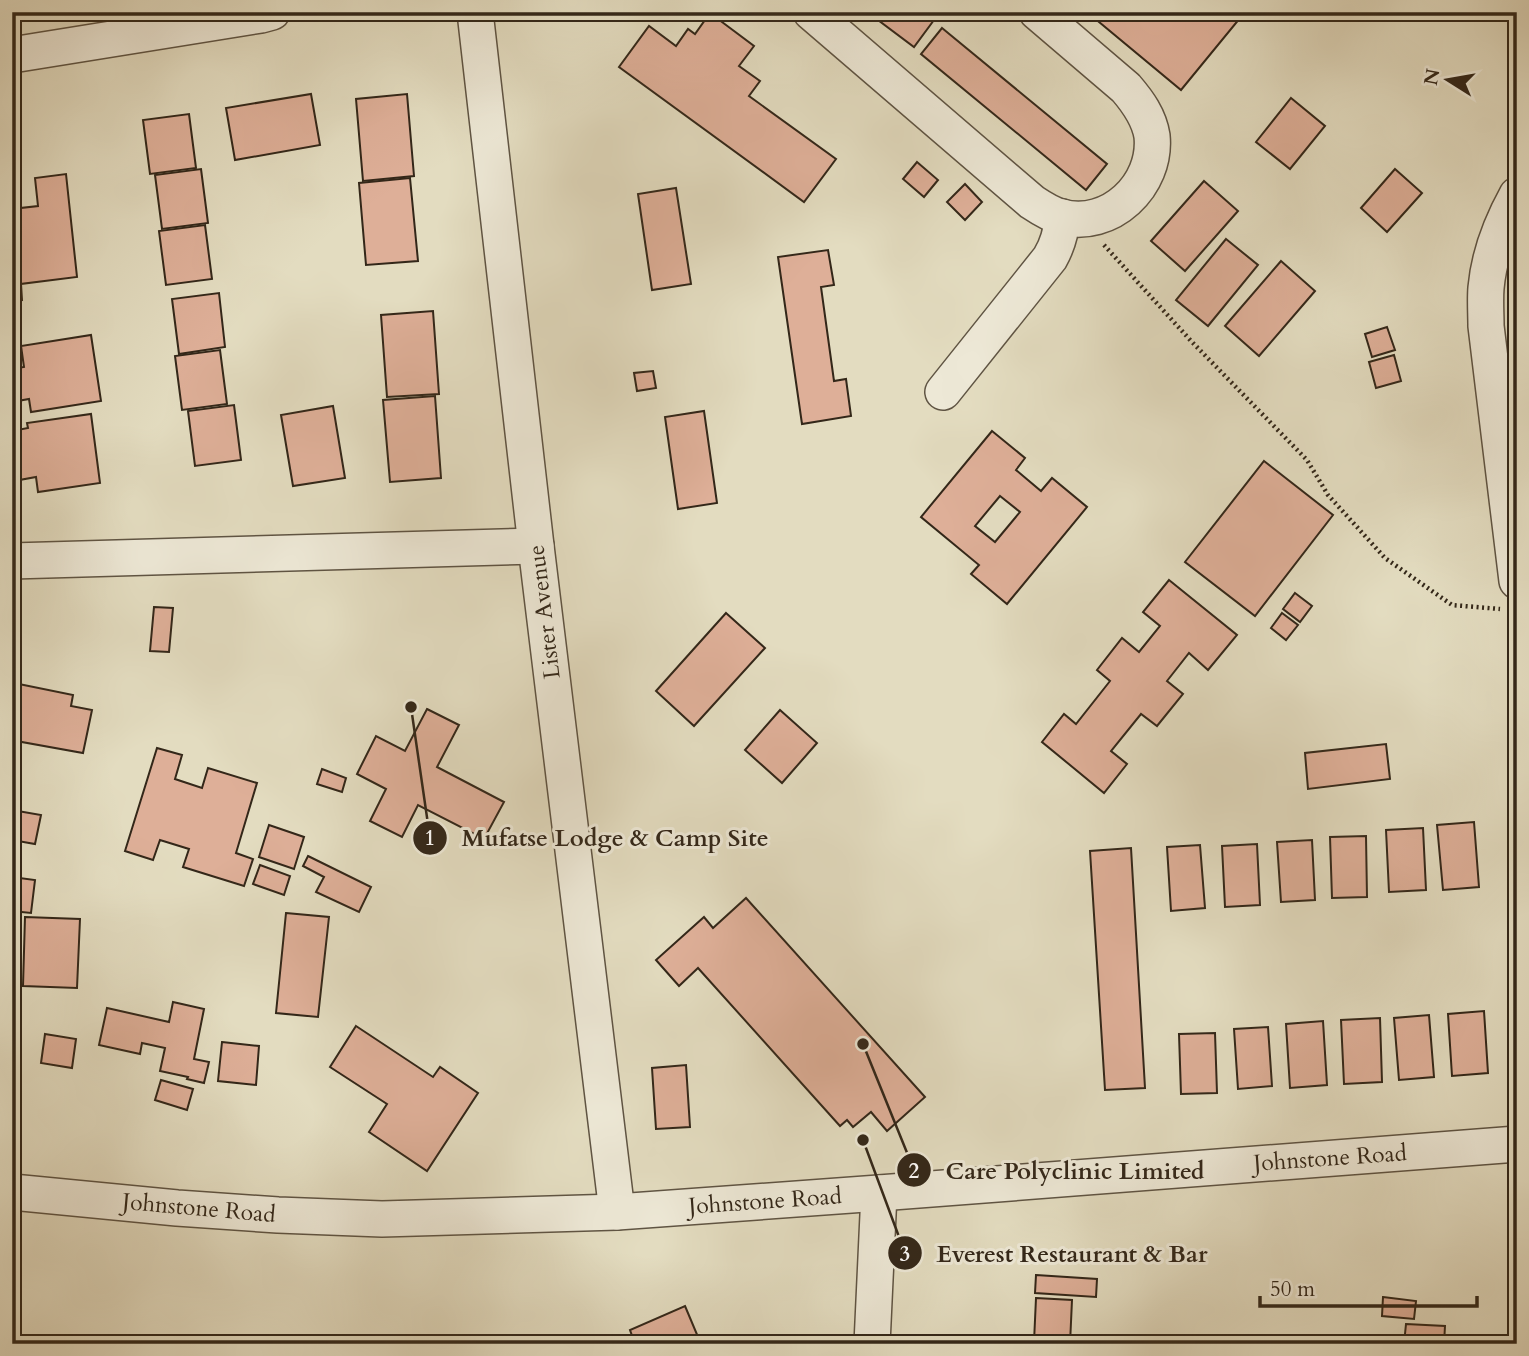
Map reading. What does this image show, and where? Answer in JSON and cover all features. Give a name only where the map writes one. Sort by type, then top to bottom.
[{"type":"street","points":[[12,55],[261,16],[272,12]]},
{"type":"street","name":"Lister Avenue","points":[[475,12],[536,546],[617,1212]]},
{"type":"street","points":[[816,15],[1032,202],[1046,211],[1071,218],[1098,216],[1129,199],[1148,170],[1152,134],[1147,117],[1126,88],[1037,12]]},
{"type":"street","points":[[1510,595],[1486,326],[1486,288],[1493,250],[1504,219],[1517,195]]},
{"type":"street","points":[[943,393],[1051,258],[1062,231],[1071,218]]},
{"type":"street","points":[[12,561],[536,546]]},
{"type":"street","name":"Johnstone Road","points":[[12,1192],[177,1208],[382,1219],[617,1212],[1517,1144]]},
{"type":"street","points":[[873,1344],[879,1193]]},
{"type":"path","points":[[1071,218],[1307,460],[1328,495],[1385,558],[1452,605],[1510,595]]},
{"type":"building","points":[[884,12],[924,12],[934,20],[914,47],[878,20]]},
{"type":"building","points":[[1087,12],[1245,12],[1181,90]]},
{"type":"building","points":[[710,13],[754,46],[739,66],[760,81],[749,96],[836,159],[804,202],[619,67],[649,26],[676,46],[688,29],[695,34]]},
{"type":"building","points":[[942,28],[1107,164],[1086,190],[921,54]]},
{"type":"building","points":[[311,94],[320,145],[235,160],[226,108]]},
{"type":"building","points":[[407,94],[414,176],[363,181],[356,99]]},
{"type":"building","points":[[1291,98],[1325,126],[1290,169],[1256,142]]},
{"type":"building","points":[[189,114],[196,168],[150,174],[143,120]]},
{"type":"building","points":[[917,162],[938,180],[924,197],[903,179]]},
{"type":"building","points":[[201,169],[208,223],[162,229],[155,175]]},
{"type":"building","points":[[1395,169],[1422,193],[1387,232],[1361,208]]},
{"type":"building","points":[[66,174],[77,277],[21,284],[22,300],[12,301],[12,209],[38,206],[35,178]]},
{"type":"building","points":[[410,178],[418,261],[366,265],[359,183]]},
{"type":"building","points":[[1204,181],[1238,211],[1185,271],[1151,241]]},
{"type":"building","points":[[965,184],[982,202],[965,220],[947,202]]},
{"type":"building","points":[[676,188],[691,284],[652,290],[638,194]]},
{"type":"building","points":[[205,225],[212,279],[166,285],[159,231]]},
{"type":"building","points":[[1226,239],[1258,265],[1208,326],[1176,300]]},
{"type":"building","points":[[828,250],[834,285],[821,287],[834,381],[846,379],[851,416],[802,424],[778,257]]},
{"type":"building","points":[[1281,261],[1315,291],[1259,356],[1225,326]]},
{"type":"building","points":[[219,293],[225,347],[179,354],[172,299]]},
{"type":"building","points":[[433,311],[439,394],[387,397],[381,315]]},
{"type":"building","points":[[1387,327],[1395,350],[1372,357],[1365,334]]},
{"type":"building","points":[[91,335],[101,401],[31,412],[29,399],[12,402],[12,369],[24,367],[21,346]]},
{"type":"building","points":[[220,350],[227,404],[182,410],[175,356]]},
{"type":"building","points":[[1394,355],[1401,381],[1376,388],[1369,362]]},
{"type":"building","points":[[653,371],[656,388],[637,391],[634,373]]},
{"type":"building","points":[[435,396],[441,478],[390,482],[383,400]]},
{"type":"building","points":[[234,405],[241,460],[195,466],[188,411]]},
{"type":"building","points":[[333,406],[345,478],[293,486],[281,415]]},
{"type":"building","points":[[704,411],[717,503],[678,509],[665,417]]},
{"type":"building","points":[[91,414],[100,483],[38,492],[36,477],[14,481],[12,431],[28,428],[27,423]]},
{"type":"building","points":[[992,431],[1025,458],[1016,470],[1041,491],[1052,478],[1087,507],[1007,604],[971,574],[979,565],[921,517]],"holes":[[[1000,496],[1020,512],[995,542],[975,526]]]},
{"type":"building","points":[[1264,461],[1333,515],[1255,616],[1185,562]]},
{"type":"building","points":[[1169,580],[1237,635],[1208,670],[1189,653],[1167,681],[1183,694],[1157,726],[1141,714],[1111,751],[1127,764],[1104,793],[1042,742],[1064,714],[1076,724],[1110,681],[1097,670],[1122,638],[1139,652],[1160,626],[1143,612]]},
{"type":"building","points":[[1295,593],[1312,606],[1300,622],[1283,609]]},
{"type":"building","points":[[154,607],[173,608],[169,652],[150,651]]},
{"type":"building","points":[[726,613],[765,648],[694,726],[656,691]]},
{"type":"building","points":[[1282,613],[1298,625],[1286,640],[1271,628]]},
{"type":"building","points":[[14,683],[73,695],[71,706],[92,710],[83,753],[16,741],[12,761]]},
{"type":"building","points":[[427,709],[459,725],[437,767],[504,802],[484,839],[418,805],[402,837],[370,821],[386,789],[357,774],[376,736],[405,751]]},
{"type":"building","points":[[780,710],[817,743],[782,783],[745,750]]},
{"type":"building","points":[[1386,744],[1390,779],[1308,789],[1305,753]]},
{"type":"building","points":[[157,748],[182,755],[175,779],[202,788],[208,768],[257,783],[236,853],[253,859],[244,886],[183,867],[189,849],[160,840],[153,860],[125,851]]},
{"type":"building","points":[[322,769],[346,778],[342,792],[317,784]]},
{"type":"building","points":[[12,810],[41,815],[35,844],[12,840]]},
{"type":"building","points":[[1474,822],[1479,887],[1443,890],[1437,825]]},
{"type":"building","points":[[269,825],[304,837],[294,869],[259,857]]},
{"type":"building","points":[[1423,828],[1426,890],[1389,892],[1386,830]]},
{"type":"building","points":[[1366,836],[1367,897],[1332,898],[1330,837]]},
{"type":"building","points":[[1312,840],[1315,900],[1281,902],[1277,842]]},
{"type":"building","points":[[1257,844],[1260,905],[1225,907],[1222,846]]},
{"type":"building","points":[[1200,845],[1205,908],[1171,911],[1167,847]]},
{"type":"building","points":[[1131,848],[1145,1088],[1105,1090],[1090,851]]},
{"type":"building","points":[[308,856],[371,887],[359,912],[316,892],[324,877],[303,866]]},
{"type":"building","points":[[260,865],[290,876],[284,895],[253,884]]},
{"type":"building","points":[[12,877],[35,880],[31,913],[12,911]]},
{"type":"building","points":[[746,898],[925,1097],[887,1131],[871,1112],[853,1127],[847,1120],[840,1126],[698,968],[679,986],[656,960],[704,917],[713,928]]},
{"type":"building","points":[[286,913],[329,917],[318,1017],[276,1013]]},
{"type":"building","points":[[25,917],[80,919],[77,988],[23,986]]},
{"type":"building","points":[[173,1002],[204,1009],[194,1059],[209,1062],[204,1083],[160,1071],[165,1048],[142,1043],[140,1054],[99,1045],[107,1008],[169,1022]]},
{"type":"building","points":[[1484,1011],[1488,1073],[1452,1076],[1448,1014]]},
{"type":"building","points":[[1429,1015],[1434,1077],[1399,1080],[1394,1018]]},
{"type":"building","points":[[1380,1018],[1382,1082],[1344,1084],[1341,1020]]},
{"type":"building","points":[[1323,1021],[1327,1085],[1290,1088],[1286,1024]]},
{"type":"building","points":[[356,1026],[433,1077],[440,1067],[478,1093],[427,1171],[369,1132],[387,1104],[330,1067]]},
{"type":"building","points":[[1268,1027],[1272,1086],[1238,1089],[1234,1029]]},
{"type":"building","points":[[1215,1033],[1217,1093],[1181,1094],[1179,1034]]},
{"type":"building","points":[[45,1034],[76,1039],[72,1068],[41,1063]]},
{"type":"building","points":[[222,1042],[259,1046],[256,1085],[218,1081]]},
{"type":"building","points":[[686,1065],[690,1127],[656,1129],[652,1068]]},
{"type":"building","points":[[161,1080],[193,1089],[187,1110],[155,1100]]},
{"type":"building","points":[[1036,1275],[1097,1279],[1096,1297],[1035,1293]]},
{"type":"building","points":[[1383,1297],[1416,1301],[1414,1319],[1382,1316]]},
{"type":"building","points":[[1036,1298],[1072,1300],[1070,1344],[1020,1344],[1020,1341],[1034,1342]]},
{"type":"building","points":[[685,1306],[701,1344],[635,1344],[630,1330]]},
{"type":"building","points":[[1406,1324],[1445,1326],[1444,1344],[1404,1344]]},
{"type":"place","name":"Mufatse Lodge & Camp Site","points":[[411,707]]},
{"type":"place","name":"Care Polyclinic Limited","points":[[863,1044]]},
{"type":"place","name":"Everest Restaurant & Bar","points":[[863,1140]]}]
